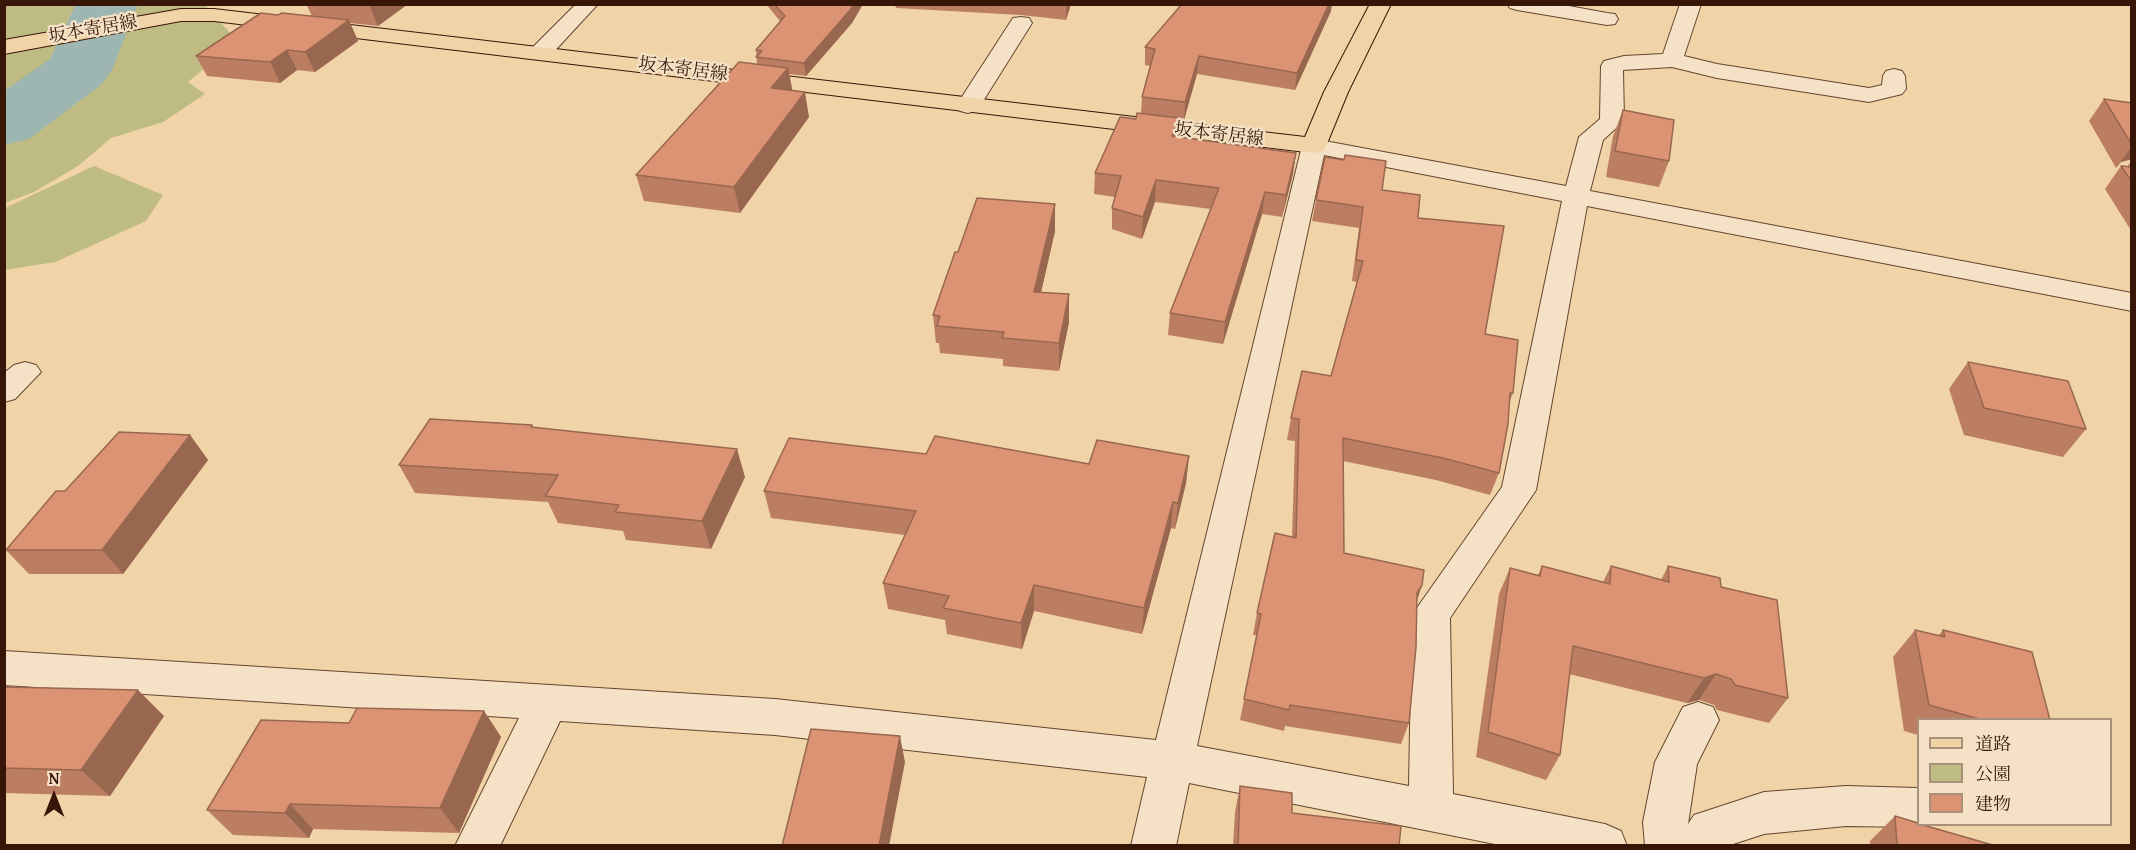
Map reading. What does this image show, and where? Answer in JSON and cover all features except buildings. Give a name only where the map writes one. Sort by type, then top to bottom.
[{"type":"main road","points":[[1314,146],[1336,92],[1381,4]]},
{"type":"main road","name":"坂本寄居線","points":[[4,47],[181,15],[214,15],[541,52],[1314,146]]},
{"type":"street","points":[[541,52],[588,4]]},
{"type":"street","points":[[1517,4],[1607,19]]},
{"type":"street","points":[[1672,60],[1691,4]]},
{"type":"street","points":[[968,105],[1021,22]]},
{"type":"street","points":[[1431,812],[1431,615],[1519,490],[1576,196],[1591,137],[1612,121],[1612,66],[1672,60],[1717,71],[1869,95],[1894,89],[1894,76]]},
{"type":"street","points":[[1153,846],[1314,146],[2132,302]]},
{"type":"street","points":[[4,707],[19,669],[775,717],[1173,761],[1528,829],[1605,846]]},
{"type":"street","points":[[477,846],[548,703]]},
{"type":"street","points":[[1668,846],[1665,822],[1676,762],[1698,720]]},
{"type":"street","points":[[1699,846],[1710,830],[1764,813],[1846,806],[1916,807]]},
{"type":"green space","points":[[5,5],[205,5],[231,34],[220,55],[188,82],[205,94],[163,122],[111,138],[78,166],[34,192],[5,203]]},
{"type":"green space","points":[[94,166],[163,195],[146,221],[55,262],[5,270],[5,208]]},
{"type":"waterway","points":[[4,124],[78,70],[107,4]]}]
